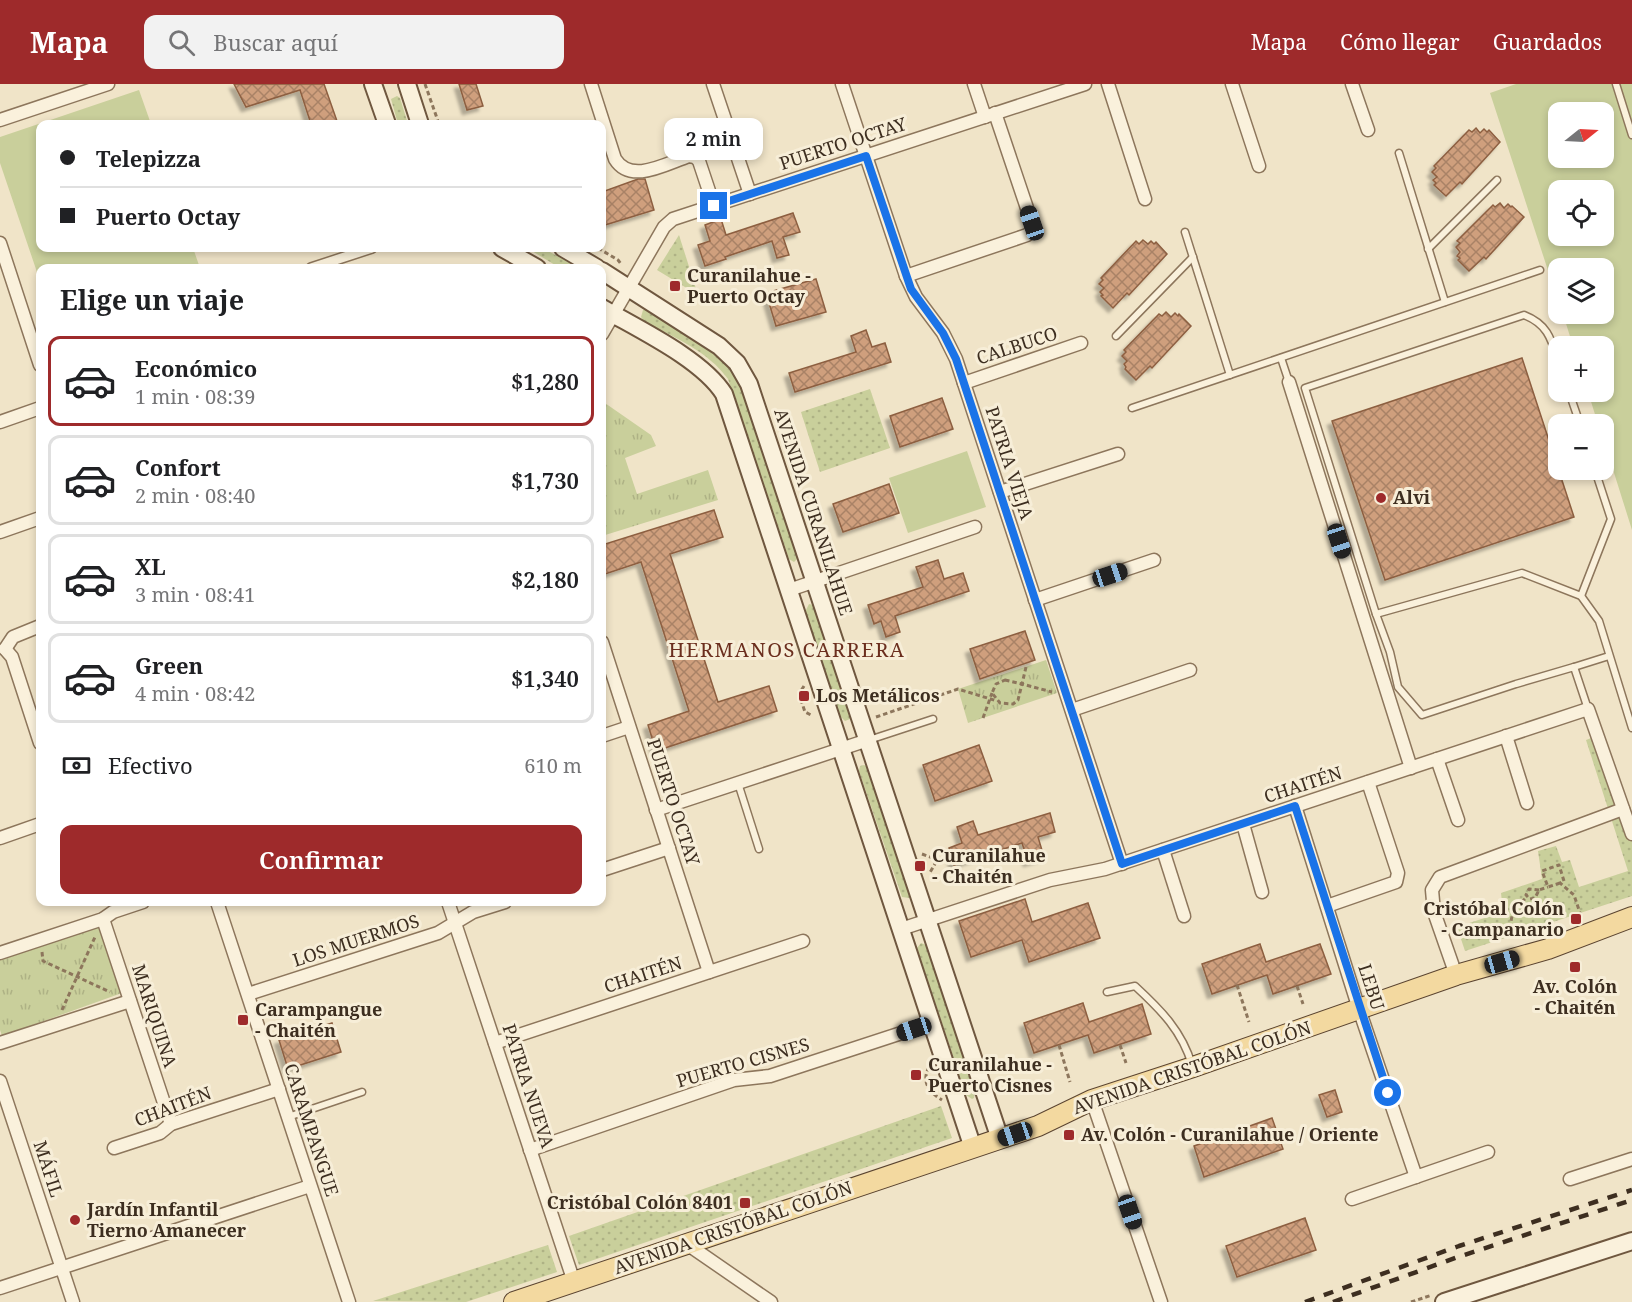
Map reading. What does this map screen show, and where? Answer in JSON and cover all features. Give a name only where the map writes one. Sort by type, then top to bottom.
[{"type":"main road","points":[[373,84],[386,120]]},
{"type":"main road","points":[[407,84],[419,120]]},
{"type":"main road","points":[[509,252],[530,264]]},
{"type":"main road","points":[[570,252],[590,264]]},
{"type":"main road","name":"AVENIDA CURANILAHUE","points":[[606,274],[719,346],[744,373],[754,395],[1000,1139]]},
{"type":"main road","points":[[607,311],[708,373],[719,387],[731,413],[973,1148]]},
{"type":"main road","name":"AVENIDA CRISTÓBAL COLÓN","points":[[514,1302],[1038,1126],[1092,1100],[1456,975],[1548,949],[1632,917]]},
{"type":"main road","points":[[1444,1302],[1632,1241]]},
{"type":"street","points":[[0,120],[80,88],[108,84]]},
{"type":"street","points":[[591,84],[603,120]]},
{"type":"street","points":[[713,84],[750,194]]},
{"type":"street","name":"PATRIA VIEJA","points":[[842,84],[906,276],[916,297],[943,333],[956,359],[1122,864]]},
{"type":"street","points":[[906,276],[1027,235],[1032,231],[1032,223],[990,115],[974,84]]},
{"type":"street","name":"PUERTO OCTAY","points":[[607,311],[629,288],[668,223],[679,217],[1085,84]]},
{"type":"street","points":[[1108,84],[1145,200]]},
{"type":"street","points":[[1232,84],[1259,166]]},
{"type":"street","points":[[1352,84],[1368,130]]},
{"type":"street","points":[[606,131],[615,159],[621,167],[638,173],[695,156],[699,161],[714,206]]},
{"type":"street","points":[[0,243],[36,341]]},
{"type":"street","points":[[323,264],[360,252]]},
{"type":"street","name":"CALBUCO","points":[[963,383],[1081,343]]},
{"type":"street","points":[[1289,382],[1411,768]]},
{"type":"street","points":[[0,422],[36,409]]},
{"type":"street","points":[[1000,492],[1118,453]]},
{"type":"street","points":[[0,532],[36,519]]},
{"type":"street","points":[[789,590],[975,527]]},
{"type":"street","points":[[1035,600],[1154,560]]},
{"type":"street","points":[[36,628],[13,637],[2,648],[12,657],[36,731]]},
{"type":"street","name":"PUERTO OCTAY","points":[[606,655],[709,972]]},
{"type":"street","points":[[1072,710],[1190,670]]},
{"type":"street","points":[[1588,709],[1632,834]]},
{"type":"street","name":"CHAITÉN","points":[[901,929],[1050,880],[1095,872],[1122,864],[1588,709]]},
{"type":"street","points":[[606,735],[629,727]]},
{"type":"street","points":[[1506,736],[1527,803]]},
{"type":"street","points":[[656,810],[868,740]]},
{"type":"street","points":[[1437,759],[1458,820]]},
{"type":"street","points":[[1327,906],[1396,882],[1398,879],[1368,782]]},
{"type":"street","name":"LEBU","points":[[1295,806],[1359,1009],[1416,1177]]},
{"type":"street","points":[[1456,975],[1434,912],[1432,890],[1440,877],[1623,809]]},
{"type":"street","points":[[1243,824],[1262,892]]},
{"type":"street","points":[[0,838],[36,826]]},
{"type":"street","points":[[606,869],[669,848]]},
{"type":"street","points":[[1163,850],[1184,916]]},
{"type":"street","points":[[0,953],[103,919],[113,912],[131,906]]},
{"type":"street","name":"CARAMPANGUE","points":[[218,906],[349,1302]]},
{"type":"street","name":"PATRIA NUEVA","points":[[450,906],[574,1282]]},
{"type":"street","name":"LOS MUERMOS","points":[[248,994],[438,933],[473,912],[492,906]]},
{"type":"street","name":"MARIQUINA","points":[[103,919],[171,1124]]},
{"type":"street","name":"CHAITÉN","points":[[495,1043],[803,941]]},
{"type":"street","points":[[0,1043],[130,1001]]},
{"type":"street","name":"PUERTO CISNES","points":[[530,1150],[734,1080],[770,1076],[932,1023]]},
{"type":"street","name":"MÁFIL","points":[[0,1081],[73,1302]]},
{"type":"street","name":"CHAITÉN","points":[[114,1148],[160,1133],[171,1124],[279,1089]]},
{"type":"street","points":[[1092,1100],[1161,1302]]},
{"type":"street","points":[[1352,1199],[1488,1152]]},
{"type":"street","points":[[1570,1179],[1632,1159]]},
{"type":"street","points":[[0,1288],[310,1186]]},
{"type":"street","points":[[687,1244],[771,1302]]},
{"type":"lane","points":[[1616,84],[1632,135]]},
{"type":"lane","points":[[1399,153],[1445,302]]},
{"type":"lane","points":[[1428,249],[1497,180]]},
{"type":"lane","points":[[1185,232],[1230,375]]},
{"type":"lane","points":[[1116,336],[1193,257]]},
{"type":"lane","points":[[1132,408],[1540,270]]},
{"type":"lane","points":[[1551,336],[1535,320],[1524,315],[1305,388],[1390,652],[1398,687],[1422,716],[1609,656]]},
{"type":"lane","points":[[1281,358],[1289,382]]},
{"type":"lane","points":[[1581,596],[1611,519],[1598,480]]},
{"type":"lane","points":[[1376,614],[1522,573],[1581,596],[1599,621],[1632,728]]},
{"type":"lane","points":[[1574,667],[1588,709]]},
{"type":"lane","points":[[868,740],[933,719]]},
{"type":"lane","points":[[738,783],[759,849]]},
{"type":"lane","points":[[1107,992],[1135,986],[1172,1023],[1186,1045],[1193,1067]]},
{"type":"lane","points":[[288,1117],[362,1092]]},
{"type":"path","points":[[425,84],[438,120]]},
{"type":"path","points":[[605,252],[618,260]]},
{"type":"path","points":[[992,691],[993,697],[1003,705],[1013,704],[1018,700],[1026,667]]},
{"type":"path","points":[[983,718],[992,691],[996,684],[1003,681],[1067,696]]},
{"type":"path","points":[[862,721],[958,689],[997,701]]},
{"type":"path","points":[[1510,936],[1511,916],[1514,909],[1527,897],[1526,893],[1529,889],[1539,890],[1564,882],[1559,866],[1542,871],[1548,887]]},
{"type":"path","points":[[1560,883],[1574,895],[1580,913]]},
{"type":"path","points":[[1527,897],[1535,898],[1539,890]]},
{"type":"path","points":[[55,1026],[103,919]]},
{"type":"path","points":[[45,938],[41,956],[43,961],[130,1001]]},
{"type":"path","points":[[1237,986],[1249,1022]]},
{"type":"path","points":[[1297,986],[1304,1004]]},
{"type":"path","points":[[1059,1045],[1070,1082]]},
{"type":"path","points":[[1120,1045],[1126,1063]]},
{"type":"green space","points":[[1516,84],[1632,84],[1632,530],[1614,473],[1614,414],[1595,414],[1591,402],[1614,402],[1614,336],[1570,336],[1566,324],[1614,324],[1614,258],[1548,258],[1548,270],[1490,93]]},
{"type":"green space","points":[[139,90],[150,120],[50,120]]},
{"type":"green space","points":[[397,96],[400,98],[407,120],[397,120],[391,99]]},
{"type":"green space","points":[[36,125],[36,252],[194,252],[199,264],[36,264],[36,269],[0,163],[0,137]]},
{"type":"green space","points":[[679,235],[698,295],[657,270]]},
{"type":"green space","points":[[534,252],[550,252],[571,264],[553,264]]},
{"type":"green space","points":[[643,310],[648,310],[717,355],[733,372],[741,388],[798,558],[794,562],[789,559],[728,379],[711,360],[644,321],[641,317]]},
{"type":"green space","points":[[870,389],[890,448],[820,472],[801,412]]},
{"type":"green space","points":[[606,404],[651,435],[656,446],[625,458],[637,494],[708,470],[718,500],[606,535]]},
{"type":"green space","points":[[967,451],[986,507],[908,533],[889,478]]},
{"type":"green space","points":[[809,604],[817,609],[851,713],[850,719],[845,721],[840,716],[805,612]]},
{"type":"green space","points":[[1046,660],[1057,693],[968,723],[958,689]]},
{"type":"green space","points":[[1599,735],[1632,836],[1632,896],[1465,951],[1457,927],[1503,912],[1501,893],[1542,879],[1538,851],[1556,846],[1562,862],[1570,860],[1579,887],[1628,871],[1586,740]]},
{"type":"green space","points":[[864,765],[869,768],[911,894],[909,898],[902,897],[859,771],[860,766]]},
{"type":"green space","points":[[99,926],[122,993],[2,1036],[0,1030],[0,960]]},
{"type":"green space","points":[[921,943],[926,945],[975,1092],[972,1099],[966,1095],[917,948]]},
{"type":"green space","points":[[941,1106],[952,1138],[579,1265],[569,1236]]},
{"type":"green space","points":[[548,1245],[557,1272],[466,1302],[373,1301]]},
{"type":"building","points":[[234,84],[324,84],[337,120],[310,120],[300,90],[246,107]]},
{"type":"building","points":[[459,84],[476,84],[483,106],[467,110]]},
{"type":"building","points":[[1476,128],[1480,133],[1484,129],[1487,132],[1489,130],[1500,142],[1462,184],[1460,182],[1446,196],[1434,185],[1436,183],[1433,180],[1437,177],[1432,172],[1436,168],[1434,166],[1469,130],[1472,132]]},
{"type":"building","points":[[638,179],[645,179],[654,210],[606,225],[606,191]]},
{"type":"building","points":[[1500,203],[1504,208],[1508,204],[1512,206],[1524,217],[1486,259],[1484,257],[1469,271],[1458,260],[1460,258],[1457,256],[1460,252],[1456,247],[1460,243],[1457,241],[1493,205],[1495,207]]},
{"type":"building","points":[[793,213],[800,232],[783,237],[789,255],[777,258],[772,241],[705,266],[698,245],[710,241],[705,225],[721,219],[726,235]]},
{"type":"building","points":[[1143,240],[1148,244],[1151,241],[1154,244],[1156,242],[1167,254],[1129,295],[1127,293],[1113,308],[1101,296],[1103,295],[1100,292],[1104,288],[1099,284],[1103,280],[1101,278],[1136,241],[1139,244]]},
{"type":"building","points":[[816,279],[826,312],[776,326],[766,293]]},
{"type":"building","points":[[1166,312],[1171,317],[1175,313],[1178,316],[1179,314],[1191,326],[1152,368],[1150,366],[1136,380],[1125,369],[1124,364],[1127,361],[1122,356],[1126,352],[1124,350],[1159,314],[1162,316]]},
{"type":"building","points":[[866,330],[872,347],[885,343],[891,362],[795,392],[789,373],[856,352],[851,336]]},
{"type":"building","points":[[1522,358],[1548,438],[1548,480],[1562,480],[1574,517],[1385,580],[1332,421]]},
{"type":"building","points":[[942,398],[953,429],[900,447],[890,416]]},
{"type":"building","points":[[889,484],[899,513],[843,532],[833,504]]},
{"type":"building","points":[[714,510],[723,537],[670,554],[718,702],[769,686],[777,711],[656,751],[648,725],[689,711],[641,562],[606,574],[606,544]]},
{"type":"building","points":[[938,560],[944,579],[963,573],[969,591],[895,616],[900,632],[886,637],[881,621],[874,624],[868,605],[923,587],[916,567]]},
{"type":"building","points":[[1025,631],[1035,660],[980,679],[970,649]]},
{"type":"building","points":[[979,745],[992,781],[935,801],[923,765]]},
{"type":"building","points":[[1050,813],[1055,832],[1038,837],[1044,857],[1028,862],[1022,843],[954,865],[949,848],[962,843],[957,827],[973,821],[978,835]]},
{"type":"building","points":[[1025,899],[1032,922],[1088,903],[1100,938],[1029,962],[1022,940],[971,957],[959,921]]},
{"type":"building","points":[[1260,944],[1266,962],[1320,944],[1331,974],[1273,994],[1267,975],[1212,994],[1202,964]]},
{"type":"building","points":[[1083,1003],[1089,1022],[1142,1004],[1151,1034],[1094,1053],[1088,1035],[1034,1053],[1024,1023]]},
{"type":"building","points":[[332,1023],[341,1052],[288,1069],[279,1040]]},
{"type":"building","points":[[1335,1090],[1342,1112],[1327,1117],[1319,1095]]},
{"type":"building","points":[[1272,1118],[1283,1149],[1204,1177],[1194,1146]]},
{"type":"building","points":[[1305,1218],[1316,1250],[1237,1277],[1226,1246]]},
{"type":"railway","points":[[1305,1302],[1459,1246],[1632,1190]]},
{"type":"railway","points":[[1333,1302],[1458,1257],[1632,1200]]},
{"type":"place","name":"Curanilahue - Puerto Octay","points":[[675,286]]},
{"type":"place","name":"Alvi","points":[[1381,498]]},
{"type":"place","name":"Los Metálicos","points":[[804,696]]},
{"type":"place","name":"Curanilahue - Chaitén","points":[[920,866]]},
{"type":"place","name":"Cristóbal Colón - Campanario","points":[[1576,919]]},
{"type":"place","name":"Av. Colón - Chaitén","points":[[1575,967]]},
{"type":"place","name":"Carampangue - Chaitén","points":[[243,1020]]},
{"type":"place","name":"Curanilahue - Puerto Cisnes","points":[[916,1075]]},
{"type":"place","name":"Av. Colón - Curanilahue / Oriente","points":[[1069,1135]]},
{"type":"place","name":"Cristóbal Colón 8401","points":[[745,1203]]},
{"type":"place","name":"Jardín Infantil Tierno Amanecer","points":[[75,1220]]},
{"type":"district","name":"HERMANOS CARRERA","points":[[787,650]]},
{"type":"route","points":[[714,206],[866,156],[911,289],[937,323],[956,359],[1122,864],[1295,806],[1388,1093]]}]
